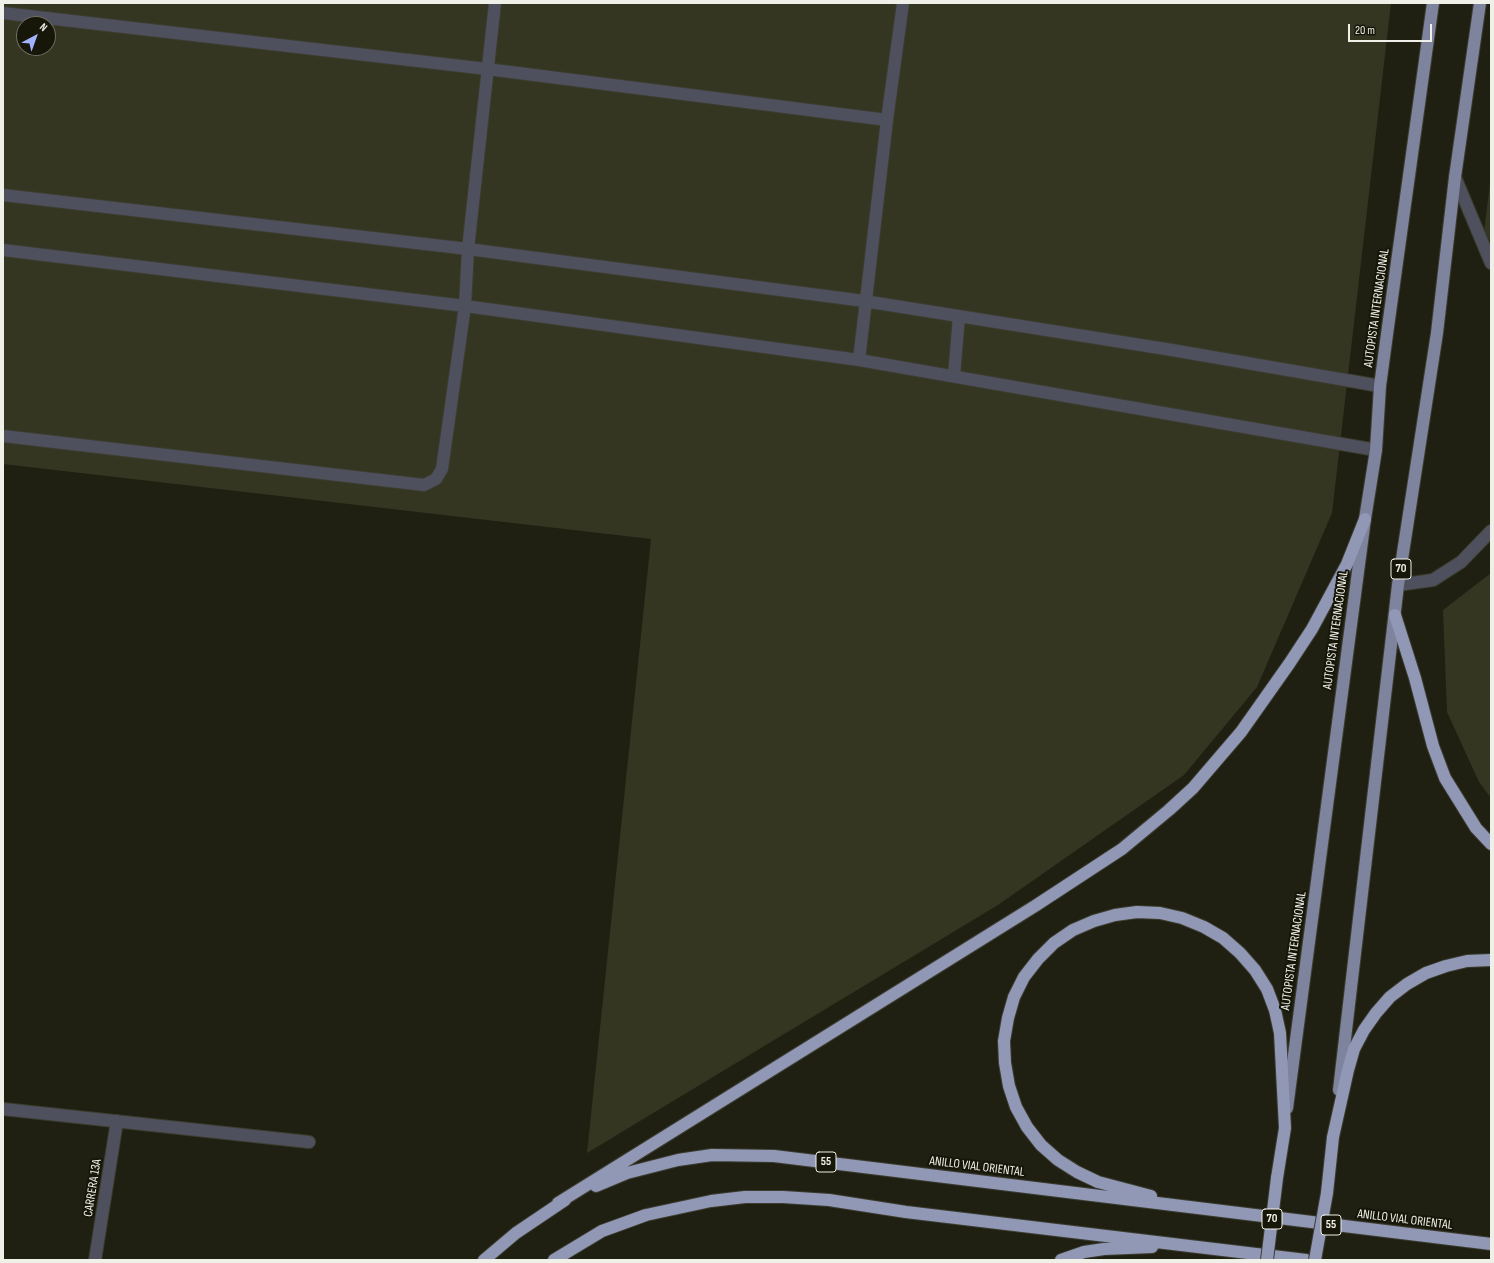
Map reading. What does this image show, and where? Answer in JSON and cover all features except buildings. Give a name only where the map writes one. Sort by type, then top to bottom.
[{"type":"highway","points":[[558,1203],[1029,910],[1122,849],[1169,810],[1193,788],[1241,732],[1289,664],[1312,629],[1348,564],[1365,519]]},
{"type":"highway","points":[[1395,615],[1415,678],[1432,746],[1445,778],[1476,828],[1491,844]]},
{"type":"highway","points":[[1192,1208],[1098,1182],[1077,1172],[1058,1160],[1041,1145],[1027,1127],[1016,1107],[1009,1086],[1005,1064],[1004,1041],[1008,1018],[1014,997],[1024,977],[1038,959],[1054,943],[1073,930],[1094,921],[1115,915],[1138,912],[1182,918],[1204,927],[1223,938],[1240,953],[1255,970],[1267,989],[1275,1010],[1280,1033],[1284,1128]]},
{"type":"highway","points":[[1333,1137],[1354,1049],[1364,1030],[1376,1013],[1402,989],[1426,973],[1467,961],[1491,960]]},
{"type":"highway","name":"AUTOPISTA INTERNACIONAL","points":[[1266,1260],[1284,1128]]},
{"type":"highway","name":"70","points":[[1315,1260],[1327,1193],[1333,1137]]},
{"type":"highway","name":"ANILLO VIAL ORIENTAL","points":[[484,1260],[516,1233],[558,1203],[627,1173],[654,1166],[712,1155],[774,1156],[1491,1244]]},
{"type":"highway","points":[[554,1260],[602,1231],[646,1215],[711,1201],[745,1197],[783,1197],[829,1200],[914,1213],[1306,1260]]},
{"type":"highway","points":[[1470,1242],[1491,1238]]},
{"type":"highway","points":[[1062,1260],[1084,1252],[1104,1249],[1186,1246]]},
{"type":"main road","name":"AUTOPISTA INTERNACIONAL","points":[[1284,1128],[1365,519],[1376,450],[1380,386],[1433,3]]},
{"type":"main road","name":"70","points":[[1333,1137],[1398,585],[1437,333],[1455,177],[1480,3]]},
{"type":"street","points":[[3,436],[424,485],[436,479],[442,469],[465,306],[468,249],[495,3]]},
{"type":"street","points":[[858,360],[887,120],[904,3]]},
{"type":"street","points":[[3,13],[487,69],[887,120]]},
{"type":"street","points":[[1455,177],[1491,264]]},
{"type":"street","points":[[3,195],[468,249],[864,301],[1380,386]]},
{"type":"street","points":[[3,250],[465,306],[858,360],[1376,450]]},
{"type":"street","points":[[954,376],[959,316]]},
{"type":"street","points":[[1398,585],[1433,580],[1460,562],[1491,531]]},
{"type":"street","points":[[3,1108],[309,1142]]},
{"type":"street","name":"CARRERA 13A","points":[[95,1260],[117,1121]]},
{"type":"green space","points":[[3,3],[1391,3],[1332,513],[1257,687],[1184,775],[998,905],[587,1153],[651,539],[3,464]]},
{"type":"green space","points":[[1491,175],[1491,242],[1484,232]]},
{"type":"green space","points":[[1491,573],[1491,798],[1479,782],[1447,712],[1443,610]]}]
